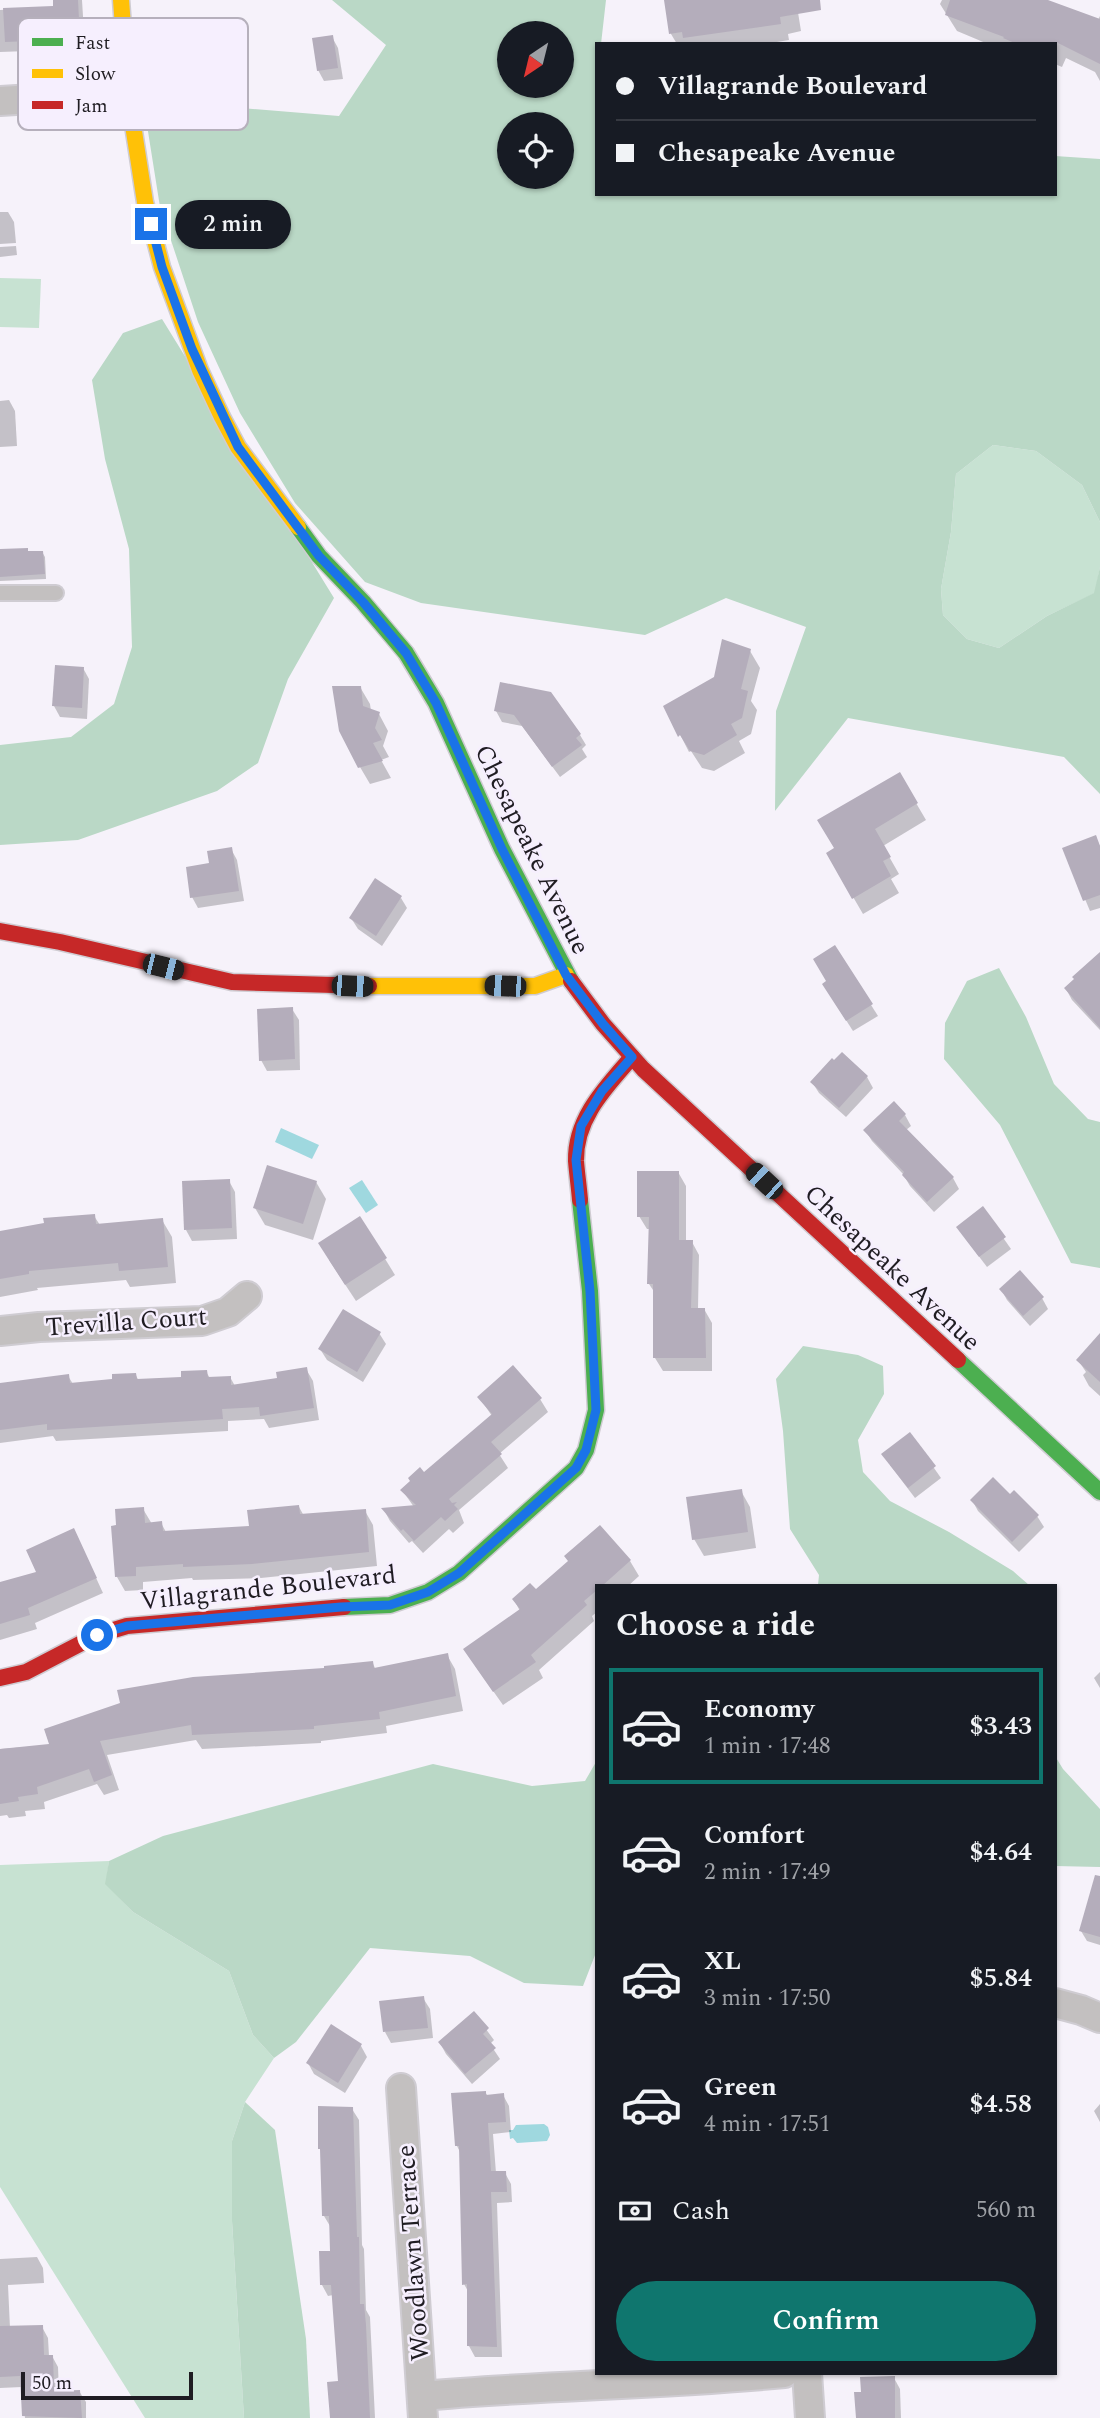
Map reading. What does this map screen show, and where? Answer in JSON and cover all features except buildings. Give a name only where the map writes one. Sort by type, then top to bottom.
[{"type":"street","name":"Chesapeake Avenue","points":[[121,0],[122,18]]},
{"type":"street","points":[[0,101],[18,100]]},
{"type":"street","name":"Chesapeake Avenue","points":[[134,130],[145,202],[162,267],[200,370],[222,417],[238,447],[319,556],[363,602],[406,653],[419,674],[441,715],[502,849],[566,975],[632,1057],[1100,1492]]},
{"type":"street","points":[[0,931],[60,942],[232,982],[374,986],[535,986],[566,975]]},
{"type":"street","name":"Villagrande Boulevard","points":[[0,1678],[26,1672],[97,1635],[127,1626],[390,1605],[428,1592],[459,1573],[576,1468],[586,1450],[596,1410],[590,1291],[576,1160],[581,1126],[602,1091],[632,1057]]},
{"type":"street","name":"Trevilla Court","points":[[0,1331],[202,1321],[228,1312],[247,1296]]},
{"type":"street","points":[[1057,2004],[1100,2018]]},
{"type":"street","name":"Woodlawn Terrace","points":[[401,2088],[423,2407]]},
{"type":"street","points":[[423,2407],[480,2390],[763,2375]]},
{"type":"street","points":[[807,2375],[810,2418]]},
{"type":"lane","points":[[0,593],[56,593]]},
{"type":"green space","points":[[332,0],[606,0],[601,42],[595,42],[595,196],[1057,196],[1057,156],[1100,159],[1100,522],[1082,485],[1036,451],[993,445],[956,474],[951,532],[941,589],[943,615],[967,639],[999,648],[1047,616],[1094,593],[1100,567],[1100,794],[1064,757],[848,718],[775,811],[776,711],[806,627],[726,598],[645,635],[421,603],[365,582],[295,503],[240,413],[198,322],[160,207],[148,130],[248,130],[248,109],[339,116],[386,45]]},
{"type":"green space","points":[[0,278],[41,279],[39,328],[0,327]]},
{"type":"green space","points":[[162,319],[334,598],[288,679],[258,763],[217,791],[78,840],[0,845],[0,745],[71,737],[114,704],[132,647],[129,549],[105,459],[92,380],[123,333]]},
{"type":"green space","points":[[993,445],[1036,451],[1082,485],[1100,522],[1100,567],[1095,593],[1047,616],[999,648],[967,639],[943,615],[941,589],[951,532],[956,474]]},
{"type":"green space","points":[[999,968],[1026,1017],[1054,1084],[1088,1119],[1100,1122],[1100,1268],[1071,1263],[1000,1125],[944,1059],[945,1023],[967,981]]},
{"type":"green space","points":[[803,1346],[858,1355],[883,1366],[884,1394],[858,1440],[863,1472],[890,1501],[949,1532],[1013,1571],[1028,1584],[818,1584],[819,1575],[790,1529],[783,1431],[776,1379]]},
{"type":"green space","points":[[1057,1759],[1100,1809],[1100,1867],[1057,1866]]},
{"type":"green space","points":[[433,1764],[532,1786],[585,1781],[595,1764],[595,1955],[583,1986],[524,1983],[470,1956],[370,1948],[296,2042],[274,2058],[253,2035],[229,1971],[133,1912],[105,1884],[109,1861],[163,1836]]},
{"type":"green space","points":[[109,1861],[106,1884],[133,1912],[229,1971],[253,2035],[274,2058],[245,2102],[232,2141],[232,2221],[244,2418],[145,2418],[0,2187],[0,1865]]},
{"type":"green space","points":[[245,2102],[275,2130],[306,2339],[310,2418],[244,2418],[232,2221],[232,2141]]},
{"type":"water","points":[[281,1128],[319,1145],[312,1159],[275,1142]]},
{"type":"water","points":[[362,1180],[378,1205],[366,1213],[349,1188]]},
{"type":"water","points":[[544,2124],[550,2135],[547,2141],[517,2143],[513,2138],[510,2139],[509,2130],[513,2130],[516,2125]]},
{"type":"traffic: fast","points":[[298,527],[319,556],[406,653],[436,703],[502,849],[571,981]]},
{"type":"traffic: fast","points":[[344,1607],[390,1605],[428,1592],[459,1573],[576,1468],[586,1450],[596,1410],[590,1291],[580,1200]]},
{"type":"traffic: fast","points":[[958,1360],[1100,1492]]},
{"type":"traffic: slow","points":[[121,0],[122,18]]},
{"type":"traffic: slow","points":[[134,130],[145,202],[162,267],[200,370],[238,447],[298,527]]},
{"type":"traffic: slow","points":[[369,986],[535,986],[566,975]]},
{"type":"traffic: jam","points":[[0,931],[60,942],[232,982],[369,986]]},
{"type":"traffic: jam","points":[[571,981],[603,1024],[643,1069],[958,1360]]},
{"type":"traffic: jam","points":[[580,1200],[577,1145],[586,1117],[632,1057]]},
{"type":"traffic: jam","points":[[0,1678],[26,1672],[97,1635],[127,1626],[344,1607]]},
{"type":"route","points":[[97,1635],[127,1626],[390,1605],[428,1592],[459,1573],[576,1468],[586,1450],[596,1410],[590,1291],[576,1160],[581,1126],[590,1108],[632,1057],[566,975],[502,849],[436,703],[406,653],[319,556],[238,447],[200,370],[162,267],[151,224]]}]
